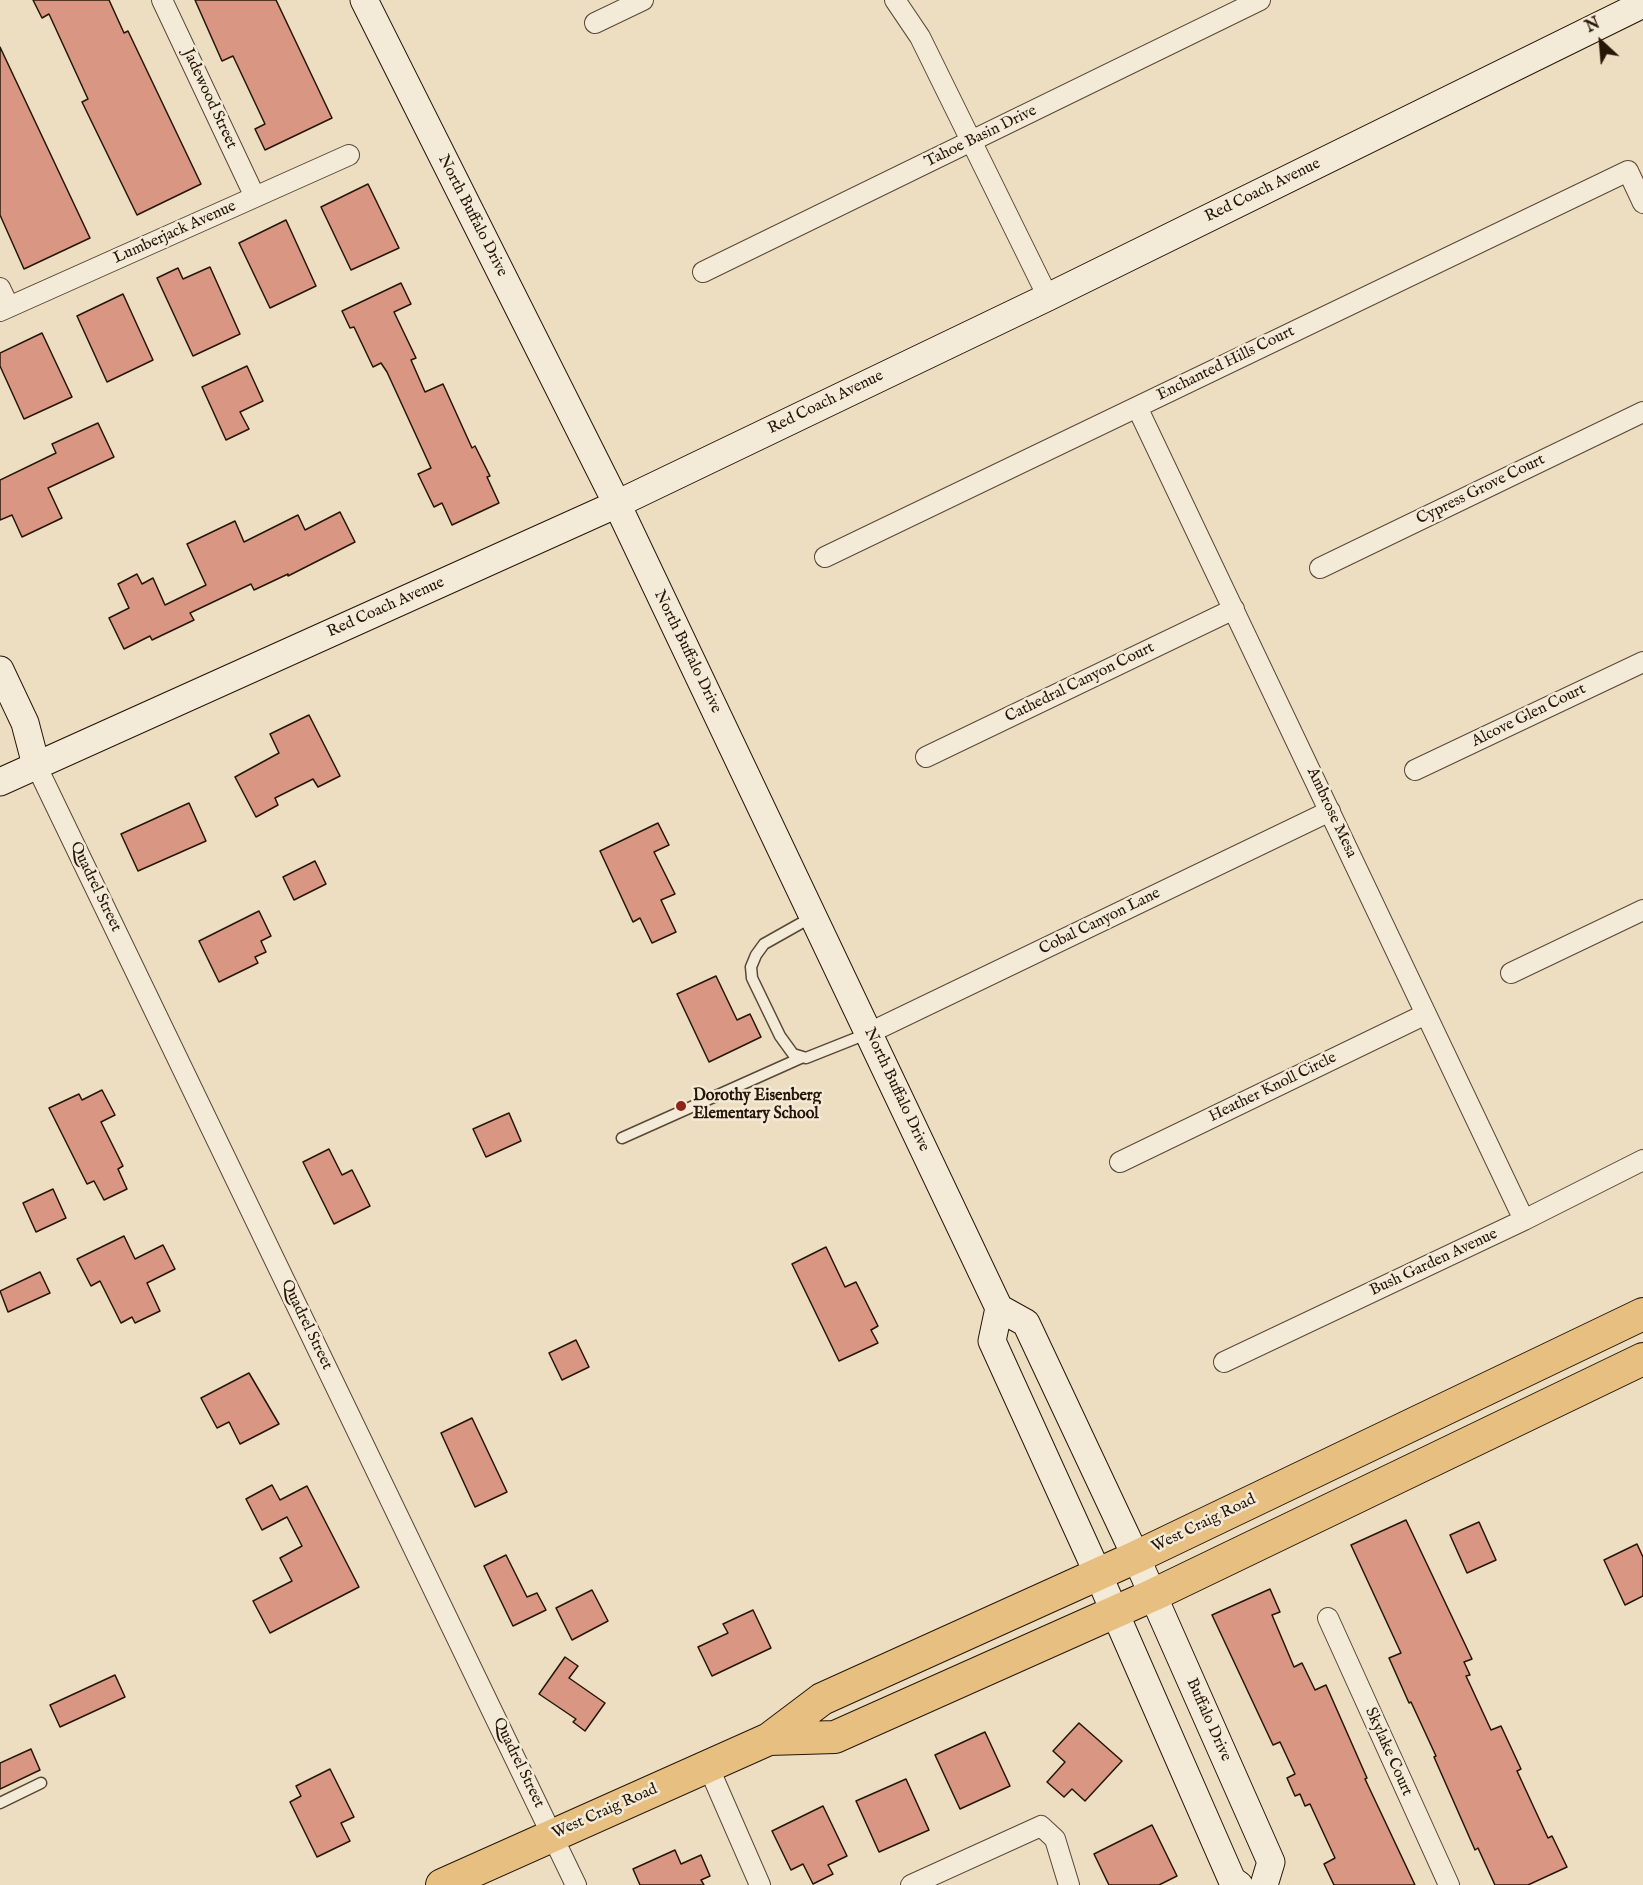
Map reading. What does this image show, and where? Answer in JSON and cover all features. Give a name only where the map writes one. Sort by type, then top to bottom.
[{"type":"main road","name":"North Buffalo Drive","points":[[364,0],[617,504],[999,1308]]},
{"type":"main road","name":"Red Coach Avenue","points":[[0,782],[617,504],[1048,297],[1643,4]]},
{"type":"main road","name":"Quadrel Street","points":[[0,670],[25,723],[36,765]]},
{"type":"main road","name":"Quadrel Street","points":[[0,706],[11,730],[36,765]]},
{"type":"main road","points":[[1136,1557],[1026,1323],[999,1308],[992,1341],[1098,1574],[1231,1883]]},
{"type":"main road","name":"West Craig Road","points":[[442,1885],[769,1739],[822,1699],[1136,1557],[1643,1314]]},
{"type":"main road","name":"West Craig Road","points":[[769,1739],[836,1737],[1153,1595],[1643,1359]]},
{"type":"main road","name":"Buffalo Drive","points":[[1136,1557],[1271,1862],[1264,1885]]},
{"type":"street","name":"Jadewood Street","points":[[162,0],[255,197]]},
{"type":"street","points":[[595,23],[643,0]]},
{"type":"street","points":[[895,0],[920,37],[1048,297]]},
{"type":"street","name":"Tahoe Basin Drive","points":[[703,272],[1260,0]]},
{"type":"street","name":"Lumberjack Avenue","points":[[5,309],[349,155]]},
{"type":"street","name":"Enchanted Hills Court","points":[[825,557],[1628,171],[1643,203]]},
{"type":"street","points":[[0,288],[5,309]]},
{"type":"street","name":"Ambrose Mesa","points":[[1137,407],[1524,1220]]},
{"type":"street","name":"Cypress Grove Court","points":[[1320,568],[1643,412]]},
{"type":"street","name":"Cathedral Canyon Court","points":[[926,757],[1234,609]]},
{"type":"street","name":"Alcove Glen Court","points":[[1416,770],[1643,662]]},
{"type":"street","name":"Quadrel Street","points":[[36,765],[576,1885]]},
{"type":"street","name":"Cobal Canyon Lane","points":[[869,1033],[1330,812]]},
{"type":"street","points":[[1511,973],[1643,910]]},
{"type":"street","name":"Heather Knoll Circle","points":[[1120,1161],[1426,1014]]},
{"type":"street","name":"Bush Garden Avenue","points":[[1224,1362],[1524,1220],[1643,1160]]},
{"type":"street","name":"Skylake Court","points":[[1328,1618],[1449,1885]]},
{"type":"street","points":[[708,1766],[760,1885]]},
{"type":"street","points":[[911,1885],[1041,1826],[1055,1839],[1069,1885]]},
{"type":"lane","points":[[814,916],[764,944],[751,967],[752,978],[780,1036],[794,1054],[806,1058],[869,1033]]},
{"type":"lane","points":[[622,1138],[803,1057]]},
{"type":"lane","points":[[0,1803],[41,1783]]},
{"type":"building","points":[[33,0],[109,0],[124,33],[128,31],[201,184],[137,215],[82,102],[88,99],[49,14],[42,18]]},
{"type":"building","points":[[195,0],[276,0],[332,118],[265,150],[255,129],[265,124],[233,56],[222,61]]},
{"type":"building","points":[[0,47],[90,238],[24,269],[0,215]]},
{"type":"building","points":[[368,184],[399,248],[351,270],[321,207]]},
{"type":"building","points":[[286,220],[316,286],[270,308],[239,243]]},
{"type":"building","points":[[210,267],[240,334],[193,356],[157,278],[178,268],[183,279]]},
{"type":"building","points":[[401,283],[411,304],[394,312],[416,358],[411,360],[425,392],[443,384],[472,448],[475,446],[490,476],[487,477],[499,503],[452,525],[442,503],[434,507],[418,474],[431,468],[387,372],[381,363],[373,367],[354,327],[350,328],[342,311]]},
{"type":"building","points":[[123,294],[153,360],[107,382],[77,316]]},
{"type":"building","points":[[42,333],[72,397],[24,419],[0,366],[0,353]]},
{"type":"building","points":[[247,366],[263,401],[240,412],[249,429],[226,440],[202,387]]},
{"type":"building","points":[[98,423],[114,457],[48,488],[62,518],[22,537],[12,515],[0,520],[0,480],[56,453],[52,444]]},
{"type":"building","points":[[340,512],[355,542],[288,576],[288,574],[254,590],[251,584],[190,613],[194,620],[152,640],[150,636],[124,649],[109,618],[129,608],[118,584],[137,574],[142,584],[153,578],[165,605],[206,585],[187,544],[235,521],[244,542],[298,515],[305,530]]},
{"type":"building","points":[[309,715],[340,776],[318,787],[313,779],[275,798],[278,805],[256,817],[235,777],[279,753],[270,734]]},
{"type":"building","points":[[189,803],[206,841],[138,871],[121,834]]},
{"type":"building","points":[[658,823],[669,845],[654,852],[675,894],[661,900],[676,932],[652,943],[640,918],[633,922],[600,851]]},
{"type":"building","points":[[315,861],[326,884],[294,900],[283,877]]},
{"type":"building","points":[[259,911],[271,936],[261,941],[266,952],[255,957],[258,963],[219,982],[199,941]]},
{"type":"building","points":[[716,976],[737,1020],[750,1014],[761,1037],[709,1062],[677,994]]},
{"type":"building","points":[[102,1090],[115,1115],[101,1122],[123,1166],[118,1169],[127,1189],[104,1200],[94,1181],[87,1184],[49,1108],[79,1094],[82,1100]]},
{"type":"building","points":[[509,1113],[521,1141],[486,1157],[473,1129]]},
{"type":"building","points":[[329,1149],[342,1175],[352,1170],[370,1206],[334,1224],[303,1162]]},
{"type":"building","points":[[53,1189],[66,1218],[36,1232],[23,1203]]},
{"type":"building","points":[[124,1236],[135,1259],[163,1245],[175,1269],[147,1283],[160,1311],[135,1323],[132,1317],[121,1323],[100,1281],[91,1286],[77,1259]]},
{"type":"building","points":[[826,1247],[845,1287],[856,1282],[878,1326],[871,1330],[878,1343],[839,1361],[792,1264]]},
{"type":"building","points":[[40,1272],[50,1293],[8,1312],[0,1291]]},
{"type":"building","points":[[576,1340],[589,1367],[562,1380],[549,1353]]},
{"type":"building","points":[[249,1373],[279,1424],[240,1444],[229,1422],[217,1428],[201,1398]]},
{"type":"building","points":[[472,1418],[507,1492],[475,1507],[441,1433]]},
{"type":"building","points":[[272,1485],[280,1500],[307,1486],[359,1587],[270,1633],[253,1601],[292,1581],[280,1558],[302,1546],[287,1517],[262,1530],[246,1499]]},
{"type":"building","points":[[1406,1520],[1472,1659],[1464,1662],[1470,1675],[1466,1676],[1491,1730],[1501,1726],[1521,1769],[1517,1771],[1548,1838],[1552,1836],[1567,1867],[1528,1885],[1495,1885],[1478,1848],[1475,1850],[1434,1757],[1436,1756],[1389,1658],[1401,1653],[1351,1545]]},
{"type":"building","points":[[1479,1522],[1496,1560],[1467,1573],[1450,1535]]},
{"type":"building","points":[[1637,1544],[1643,1557],[1643,1596],[1625,1605],[1604,1560]]},
{"type":"building","points":[[506,1555],[527,1597],[537,1593],[546,1610],[513,1626],[484,1566]]},
{"type":"building","points":[[1270,1589],[1280,1612],[1272,1615],[1294,1667],[1302,1663],[1315,1690],[1326,1685],[1367,1778],[1365,1779],[1415,1885],[1334,1885],[1324,1864],[1335,1858],[1310,1804],[1305,1806],[1300,1794],[1295,1796],[1287,1778],[1295,1774],[1280,1742],[1273,1745],[1212,1615]]},
{"type":"building","points":[[592,1590],[608,1621],[572,1640],[556,1608]]},
{"type":"building","points":[[753,1610],[771,1648],[712,1676],[698,1647],[728,1633],[723,1624]]},
{"type":"building","points":[[565,1657],[578,1666],[569,1678],[605,1703],[585,1731],[573,1722],[576,1719],[539,1694]]},
{"type":"building","points":[[115,1675],[125,1697],[60,1727],[50,1705]]},
{"type":"building","points":[[1079,1723],[1122,1761],[1085,1801],[1072,1789],[1064,1797],[1047,1782],[1065,1762],[1053,1751]]},
{"type":"building","points":[[985,1732],[1010,1786],[960,1809],[935,1755]]},
{"type":"building","points":[[31,1749],[40,1770],[0,1789],[0,1763]]},
{"type":"building","points":[[330,1769],[354,1817],[341,1823],[350,1841],[317,1857],[290,1802],[301,1796],[296,1786]]},
{"type":"building","points":[[906,1779],[929,1830],[879,1852],[856,1801]]},
{"type":"building","points":[[823,1806],[847,1856],[828,1865],[833,1874],[813,1884],[803,1864],[791,1870],[772,1831]]},
{"type":"building","points":[[1152,1825],[1177,1876],[1159,1885],[1109,1885],[1094,1854]]},
{"type":"building","points":[[675,1850],[681,1864],[701,1855],[710,1876],[701,1880],[704,1885],[640,1885],[633,1869]]},
{"type":"place","name":"Dorothy Eisenberg Elementary School","points":[[681,1106]]}]
